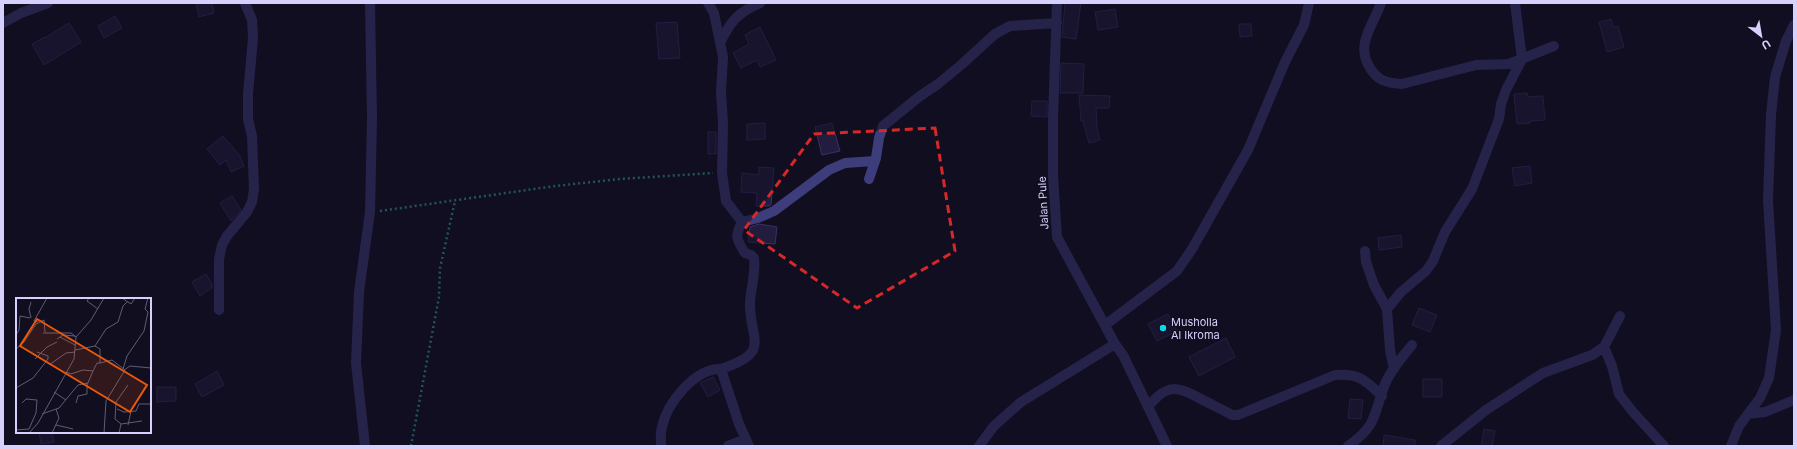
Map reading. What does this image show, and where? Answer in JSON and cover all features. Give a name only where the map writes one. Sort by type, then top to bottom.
[{"type":"street","points":[[3,23],[21,13],[48,3]]},
{"type":"street","points":[[220,310],[219,259],[222,245],[227,236],[247,212],[252,202],[254,189],[252,136],[248,119],[248,94],[253,38],[252,20],[245,3]]},
{"type":"street","points":[[365,446],[356,363],[359,292],[370,212],[372,119],[370,3]]},
{"type":"street","points":[[708,3],[714,13],[723,56],[720,92],[723,123],[722,173],[726,201],[742,222]]},
{"type":"street","points":[[720,43],[733,19],[750,7],[760,3]]},
{"type":"street","name":"Jalan Pule","points":[[1057,3],[1053,118],[1053,176],[1057,237],[1115,344],[1123,355],[1168,446]]},
{"type":"street","points":[[1105,326],[1178,270],[1192,249],[1248,150],[1285,62],[1304,25],[1310,3]]},
{"type":"street","points":[[1381,3],[1367,35],[1364,46],[1365,59],[1379,79],[1391,83],[1402,84],[1436,76],[1457,68],[1476,65],[1509,64],[1554,46]]},
{"type":"street","points":[[1387,309],[1401,292],[1426,271],[1433,261],[1445,232],[1472,189],[1498,119],[1506,90],[1522,59],[1515,3]]},
{"type":"street","points":[[869,179],[875,161],[879,138],[883,126],[920,96],[938,84],[995,34],[1010,26],[1057,23]]},
{"type":"street","points":[[1730,446],[1739,426],[1760,398],[1769,378],[1776,330],[1768,200],[1771,116],[1774,77],[1786,41],[1794,25]]},
{"type":"street","points":[[742,222],[758,218],[774,211],[829,170],[845,163],[875,161]]},
{"type":"street","points":[[661,446],[662,427],[675,400],[691,382],[707,371],[721,369],[744,360],[752,352],[756,344],[750,309],[751,288],[755,264],[752,255],[745,253],[738,243],[737,236],[742,222]]},
{"type":"street","points":[[1365,251],[1366,262],[1374,285],[1387,309],[1390,350],[1394,369]]},
{"type":"street","points":[[1442,446],[1486,410],[1543,373],[1586,358],[1604,347],[1620,316]]},
{"type":"street","points":[[979,446],[994,426],[1021,402],[1115,344]]},
{"type":"street","points":[[1348,446],[1364,434],[1375,419],[1386,383],[1394,369],[1412,345]]},
{"type":"street","points":[[1604,347],[1612,366],[1619,394],[1664,446]]},
{"type":"street","points":[[721,369],[730,399],[748,442],[728,446]]},
{"type":"street","points":[[1148,407],[1156,397],[1168,390],[1179,389],[1187,391],[1232,415],[1238,415],[1335,374],[1364,379],[1382,396]]},
{"type":"street","points":[[1748,414],[1765,412],[1794,400]]},
{"type":"path","points":[[370,212],[455,201],[534,188],[620,179],[722,173]]},
{"type":"path","points":[[411,446],[439,297],[440,268],[455,201]]},
{"type":"highlighted area","points":[[935,128],[955,251],[857,308],[744,230],[814,134]]},
{"type":"building","points":[[196,3],[212,3],[214,13],[199,17]]},
{"type":"building","points":[[1065,3],[1081,3],[1076,39],[1062,37]]},
{"type":"building","points":[[1115,9],[1118,27],[1098,30],[1095,12]]},
{"type":"building","points":[[115,16],[122,28],[104,38],[98,26]]},
{"type":"building","points":[[1611,19],[1613,27],[1618,26],[1624,47],[1607,52],[1599,22]]},
{"type":"building","points":[[677,22],[680,58],[659,59],[656,23]]},
{"type":"building","points":[[69,23],[81,42],[44,65],[32,44]]},
{"type":"building","points":[[1239,24],[1251,24],[1252,36],[1240,37]]},
{"type":"building","points":[[760,27],[776,60],[760,67],[757,60],[741,68],[733,53],[749,44],[745,35]]},
{"type":"building","points":[[1061,63],[1084,64],[1083,93],[1060,93]]},
{"type":"building","points":[[1527,93],[1528,97],[1543,96],[1545,120],[1517,124],[1514,94]]},
{"type":"building","points":[[1079,95],[1110,96],[1109,108],[1096,108],[1097,127],[1100,140],[1089,143],[1083,121],[1081,121]]},
{"type":"building","points":[[1032,101],[1047,101],[1047,117],[1031,116]]},
{"type":"building","points":[[765,123],[765,139],[747,140],[747,124]]},
{"type":"building","points":[[832,123],[840,151],[822,155],[815,127]]},
{"type":"building","points":[[708,132],[716,132],[716,154],[708,154]]},
{"type":"building","points":[[223,136],[240,156],[244,166],[231,172],[226,160],[220,165],[207,149]]},
{"type":"building","points":[[1530,166],[1532,183],[1515,186],[1512,168]]},
{"type":"building","points":[[759,167],[774,168],[771,205],[768,206],[756,206],[757,193],[741,192],[742,173],[759,175]]},
{"type":"building","points":[[232,196],[241,210],[231,221],[220,203]]},
{"type":"building","points":[[759,224],[777,227],[775,244],[748,242],[750,227]]},
{"type":"building","points":[[1401,235],[1402,247],[1379,250],[1378,238]]},
{"type":"building","points":[[206,274],[212,284],[212,288],[200,296],[192,282]]},
{"type":"building","points":[[1419,308],[1437,315],[1430,332],[1412,325]]},
{"type":"building","name":"Musholla Al Ikroma","points":[[1168,314],[1177,331],[1157,341],[1148,324]]},
{"type":"building","points":[[1226,338],[1235,357],[1199,376],[1189,357]]},
{"type":"building","points":[[217,371],[224,385],[202,397],[195,384]]},
{"type":"building","points":[[713,377],[720,390],[708,397],[700,383]]},
{"type":"building","points":[[1423,379],[1442,379],[1442,397],[1423,397]]},
{"type":"building","points":[[157,387],[176,387],[176,401],[157,402]]},
{"type":"building","points":[[1350,399],[1363,400],[1361,419],[1348,418]]},
{"type":"building","points":[[1484,429],[1495,431],[1492,446],[1481,446]]},
{"type":"building","points":[[39,433],[52,433],[54,442],[41,444]]},
{"type":"building","points":[[1384,435],[1415,440],[1415,446],[1383,446]]},
{"type":"place","name":"Musholla Al Ikroma","points":[[1163,328]]}]
